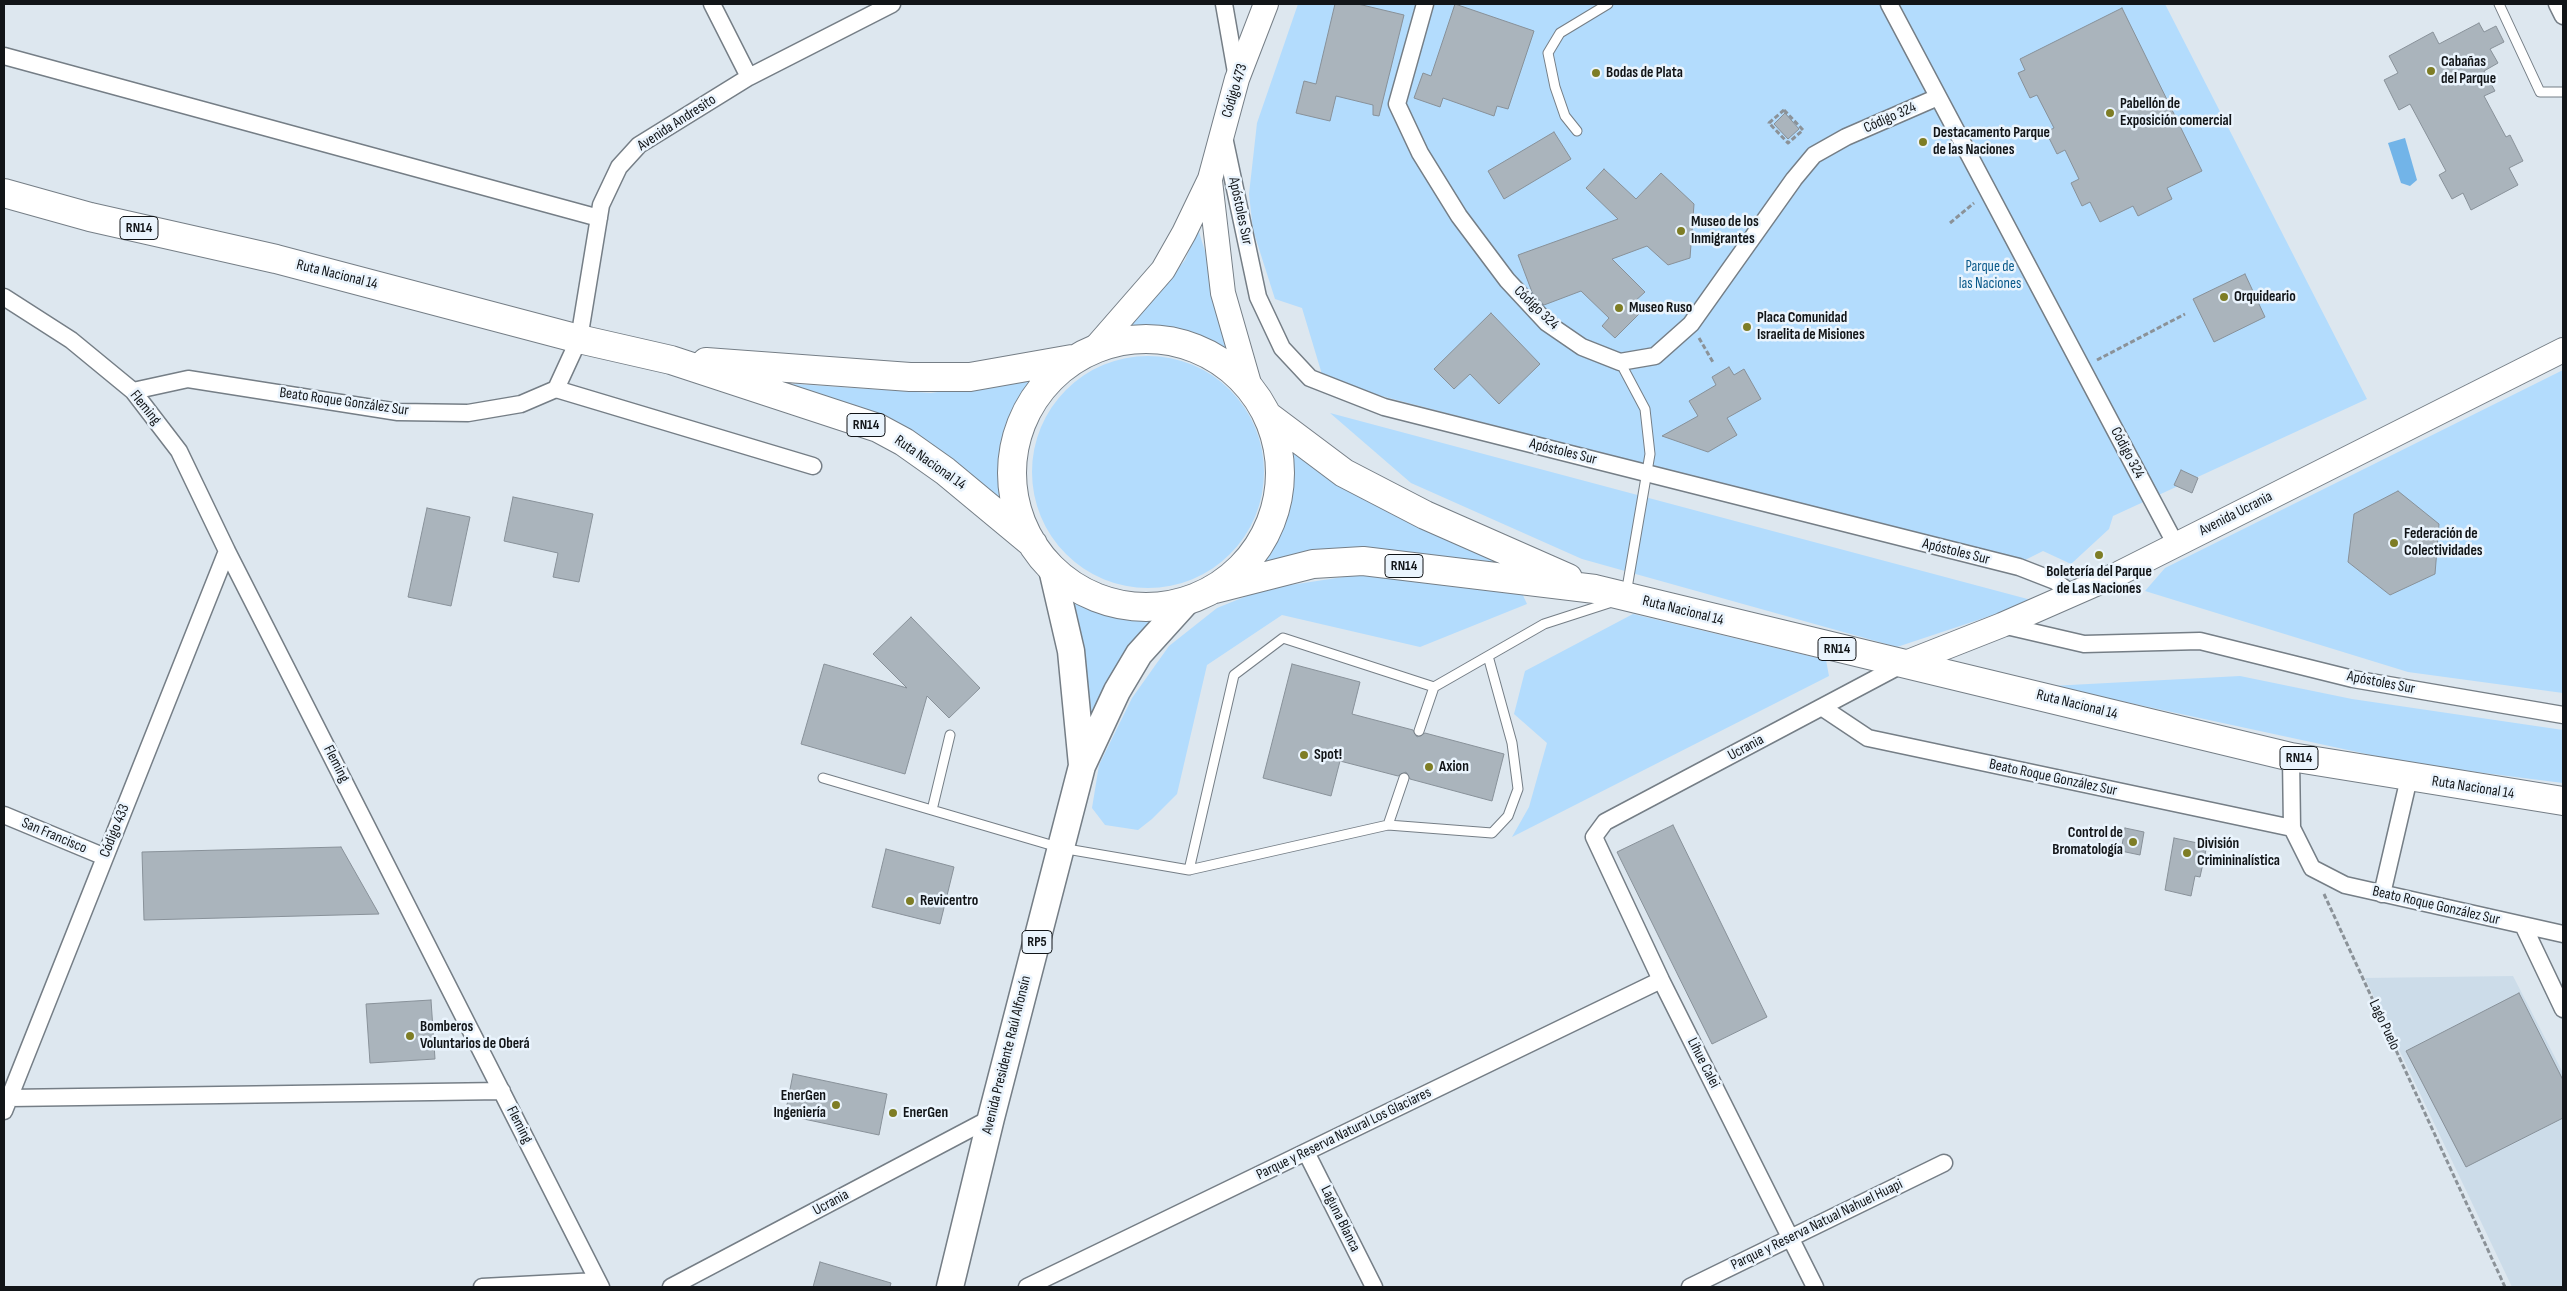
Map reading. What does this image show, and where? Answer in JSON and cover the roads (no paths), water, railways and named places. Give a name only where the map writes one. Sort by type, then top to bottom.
[{"type":"highway","name":"Ruta Nacional 14","points":[[4,193],[90,217],[276,259],[579,339],[670,360],[878,428],[904,442],[945,471],[1033,544]]},
{"type":"highway","name":"RN14","points":[[1136,338],[1179,342],[1218,359],[1250,387],[1268,416],[1280,454],[1279,494],[1268,531],[1246,564],[1215,588],[1187,601],[1151,607],[1115,604],[1081,590],[1052,569],[1033,544],[1016,506],[1012,465],[1020,424],[1041,387],[1084,354],[1136,338]]},
{"type":"highway","name":"Ruta Nacional 14","points":[[670,360],[910,377],[970,377],[1084,354]]},
{"type":"highway","name":"Ruta Nacional 14","points":[[1268,416],[1352,477],[1425,516],[1595,589]]},
{"type":"highway","name":"Ruta Nacional 14","points":[[1215,588],[1313,564],[1363,561],[1595,589],[2291,757],[2409,778],[2563,801]]},
{"type":"main road","name":"Código 473","points":[[1210,179],[1238,79],[1266,4]]},
{"type":"main road","points":[[1084,354],[1163,270],[1184,233],[1210,179]]},
{"type":"main road","points":[[1210,179],[1223,293],[1250,387]]},
{"type":"main road","name":"Avenida Ucrania","points":[[1903,664],[2002,625],[2176,545],[2563,350]]},
{"type":"main road","name":"Avenida Presidente Raúl Alfonsín","points":[[1052,569],[1071,652],[1082,766]]},
{"type":"main road","name":"Avenida Presidente Raúl Alfonsín","points":[[950,1287],[991,1118],[1082,766],[1117,691],[1139,654],[1187,601]]},
{"type":"street","points":[[712,4],[749,77]]},
{"type":"street","name":"Avenida Andresito","points":[[556,390],[579,339],[601,205],[619,167],[639,145],[749,77],[892,4]]},
{"type":"street","points":[[1224,4],[1238,79]]},
{"type":"street","name":"Código 324","points":[[1426,4],[1398,104],[1420,153],[1459,216],[1507,280],[1547,323],[1582,347],[1620,362],[1654,356],[1691,324],[1794,179],[1814,155],[1846,137],[1938,97]]},
{"type":"street","name":"Código 324","points":[[1889,4],[2176,545]]},
{"type":"street","points":[[2557,4],[2563,16]]},
{"type":"street","points":[[4,56],[599,218]]},
{"type":"street","name":"Apóstoles Sur","points":[[1223,132],[1258,297],[1282,348],[1310,378],[1384,407],[2019,567],[2055,581],[2072,594]]},
{"type":"street","name":"Fleming","points":[[4,297],[71,340],[133,391],[179,452],[227,551],[599,1284]]},
{"type":"street","name":"Beato Roque González Sur","points":[[133,391],[188,379],[398,412],[468,413],[521,404],[556,390]]},
{"type":"street","points":[[556,390],[813,466]]},
{"type":"street","name":"Código 433","points":[[6,1104],[227,551]]},
{"type":"street","name":"Apóstoles Sur","points":[[2002,625],[2084,644],[2200,640],[2354,679],[2563,715]]},
{"type":"street","name":"Ucrania","points":[[1594,837],[1605,822],[1903,664]]},
{"type":"street","name":"Beato Roque González Sur","points":[[1823,708],[1868,738],[2292,828],[2312,868],[2345,885],[2563,934]]},
{"type":"street","points":[[2291,757],[2292,828]]},
{"type":"street","points":[[2382,894],[2409,778]]},
{"type":"street","name":"San Francisco","points":[[4,815],[105,857]]},
{"type":"street","name":"Lihue Calei","points":[[1594,837],[1661,980],[1815,1287]]},
{"type":"street","points":[[2523,925],[2563,1009]]},
{"type":"street","name":"Parque y Reserva Natural Los Glaciares","points":[[1027,1287],[1661,980]]},
{"type":"street","points":[[6,1104],[502,1091]]},
{"type":"street","name":"Ucrania","points":[[671,1287],[991,1118]]},
{"type":"street","name":"Laguna Blanca","points":[[1306,1152],[1374,1287]]},
{"type":"street","name":"Parque y Reserva Natual Nahuel Huapi","points":[[1690,1287],[1944,1163]]},
{"type":"street","points":[[482,1287],[599,1284]]},
{"type":"lane","points":[[1577,131],[1565,116],[1555,87],[1548,53],[1560,33],[1575,22],[1608,4]]},
{"type":"lane","points":[[2499,4],[2540,92],[2563,92]]},
{"type":"lane","points":[[1419,732],[1434,687],[1544,624],[1626,597],[1645,473],[1650,454],[1645,409],[1620,362]]},
{"type":"lane","points":[[1189,870],[1234,675],[1248,664],[1283,638],[1434,687]]},
{"type":"lane","points":[[823,778],[1061,848],[1189,870],[1388,825],[1492,832],[1508,816],[1518,789],[1512,743],[1488,656]]},
{"type":"lane","points":[[932,810],[950,735]]},
{"type":"lane","points":[[1388,825],[1404,778]]},
{"type":"place","name":"Cabañas del Parque","points":[[2431,71]]},
{"type":"place","name":"Bodas de Plata","points":[[1596,73]]},
{"type":"place","name":"Pabellón de Exposición comercial","points":[[2110,113]]},
{"type":"place","name":"Destacamento Parque de las Naciones","points":[[1923,142]]},
{"type":"place","name":"Museo de los Inmigrantes","points":[[1681,231]]},
{"type":"place","name":"Orquideario","points":[[2224,297]]},
{"type":"place","name":"Museo Ruso","points":[[1619,308]]},
{"type":"place","name":"Placa Comunidad Israelita de Misiones","points":[[1747,327]]},
{"type":"place","name":"Federación de Colectividades","points":[[2394,543]]},
{"type":"place","name":"Boletería del Parque de Las Naciones","points":[[2099,555]]},
{"type":"place","name":"Spot!","points":[[1304,755]]},
{"type":"place","name":"Axion","points":[[1429,767]]},
{"type":"place","name":"Control de Bromatología","points":[[2133,842]]},
{"type":"place","name":"División Crimininalística","points":[[2187,853]]},
{"type":"place","name":"Revicentro","points":[[910,901]]},
{"type":"place","name":"Bomberos Voluntarios de Oberá","points":[[410,1036]]},
{"type":"place","name":"EnerGen Ingeniería","points":[[836,1105]]},
{"type":"place","name":"EnerGen","points":[[893,1113]]},
{"type":"park label","name":"Parque de las Naciones","points":[[1990,276]]}]
